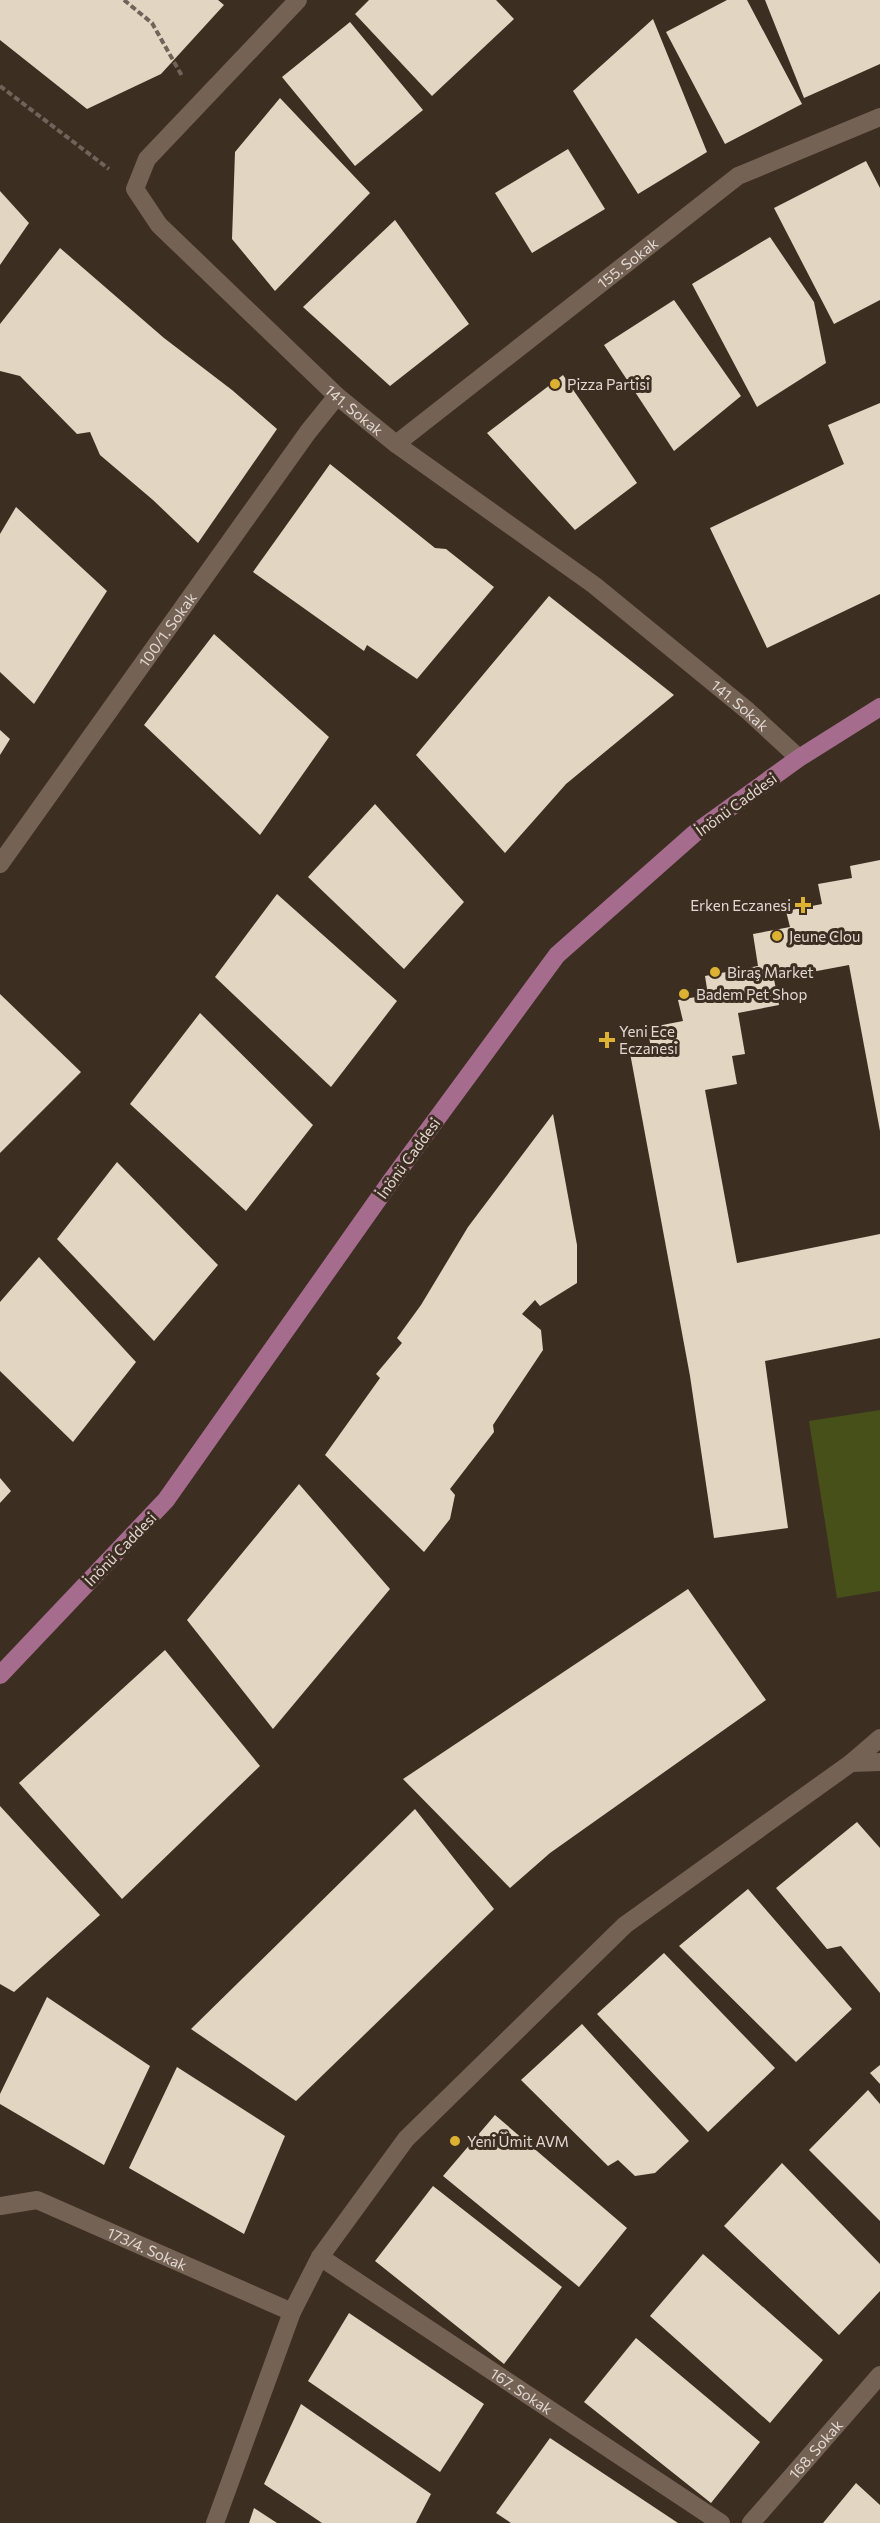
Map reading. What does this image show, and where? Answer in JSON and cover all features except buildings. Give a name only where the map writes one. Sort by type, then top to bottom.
[{"type":"main road","name":"İnönü Caddesi","points":[[0,1675],[166,1500],[391,1181],[557,955],[695,833],[799,758],[880,707]]},
{"type":"street","points":[[135,189],[147,159],[298,0]]},
{"type":"street","name":"155. Sokak","points":[[396,444],[738,176],[880,117]]},
{"type":"street","name":"141. Sokak","points":[[135,189],[159,225],[337,396],[396,444],[594,585],[748,711],[799,758]]},
{"type":"street","name":"100/1. Sokak","points":[[0,864],[308,432],[337,396]]},
{"type":"street","points":[[216,2523],[292,2312],[320,2257],[406,2139],[625,1925],[851,1763],[880,1738]]},
{"type":"street","points":[[851,1763],[880,1762]]},
{"type":"street","name":"173/4. Sokak","points":[[0,2206],[37,2200],[292,2312]]},
{"type":"street","name":"167. Sokak","points":[[320,2257],[721,2523]]},
{"type":"street","name":"168. Sokak","points":[[751,2523],[880,2375]]},
{"type":"path","points":[[124,0],[152,23],[174,59],[197,107]]},
{"type":"path","points":[[0,86],[135,189]]},
{"type":"green space","points":[[880,1410],[880,1591],[837,1598],[809,1421]]},
{"type":"place","name":"Pizza Partisi","points":[[555,384]]},
{"type":"place","name":"Erken Eczanesi","points":[[803,905]]},
{"type":"place","name":"Jeune Clou","points":[[777,936]]},
{"type":"place","name":"Biraş Market","points":[[715,972]]},
{"type":"place","name":"Badem Pet Shop","points":[[684,994]]},
{"type":"place","name":"Yeni Ece Eczanesi","points":[[607,1040]]},
{"type":"place","name":"Yeni Ümit AVM","points":[[455,2141]]}]
